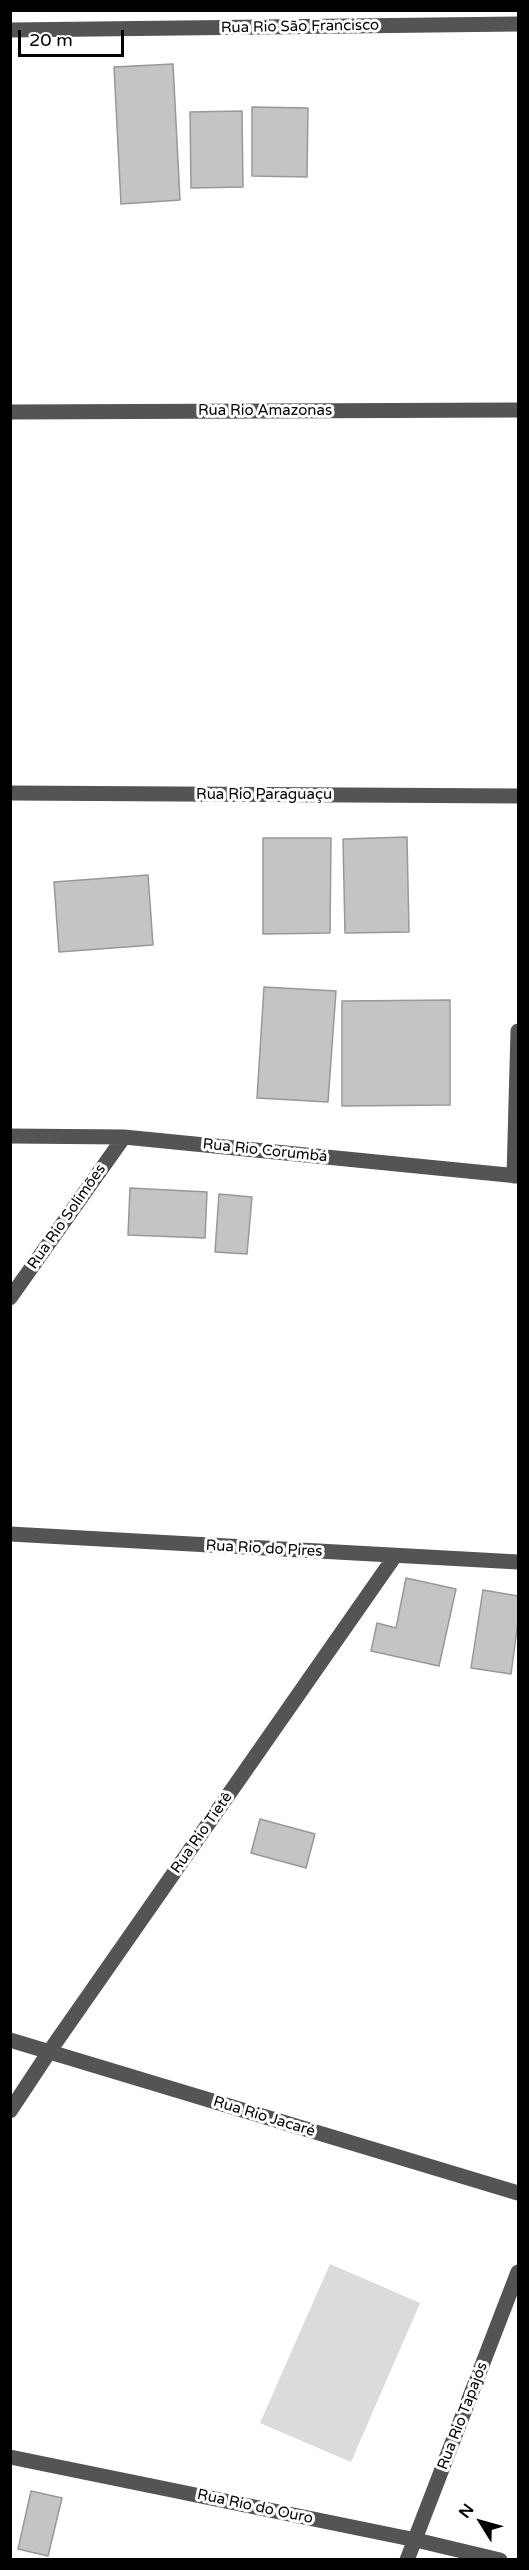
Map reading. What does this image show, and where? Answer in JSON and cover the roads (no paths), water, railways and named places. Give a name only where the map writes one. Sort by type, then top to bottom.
[{"type":"street","name":"Rua Rio São Francisco","points":[[10,30],[519,24]]},
{"type":"street","name":"Rua Rio Amazonas","points":[[10,412],[519,410]]},
{"type":"street","name":"Rua Rio Paraguaçu","points":[[10,794],[519,796]]},
{"type":"street","points":[[516,1176],[519,1031]]},
{"type":"street","name":"Rua Rio Corumbá","points":[[10,1136],[124,1137],[516,1176]]},
{"type":"street","name":"Rua Rio Solimões","points":[[10,1298],[124,1137]]},
{"type":"street","name":"Rua Rio do Pires","points":[[10,1534],[519,1562]]},
{"type":"street","name":"Rua Rio Tietê","points":[[10,2111],[395,1556]]},
{"type":"street","name":"Rua Rio Jacaré","points":[[10,2040],[519,2193]]},
{"type":"street","name":"Rua Rio Tapajós","points":[[407,2559],[519,2272]]},
{"type":"street","name":"Rua Rio do Ouro","points":[[10,2457],[500,2559]]}]
